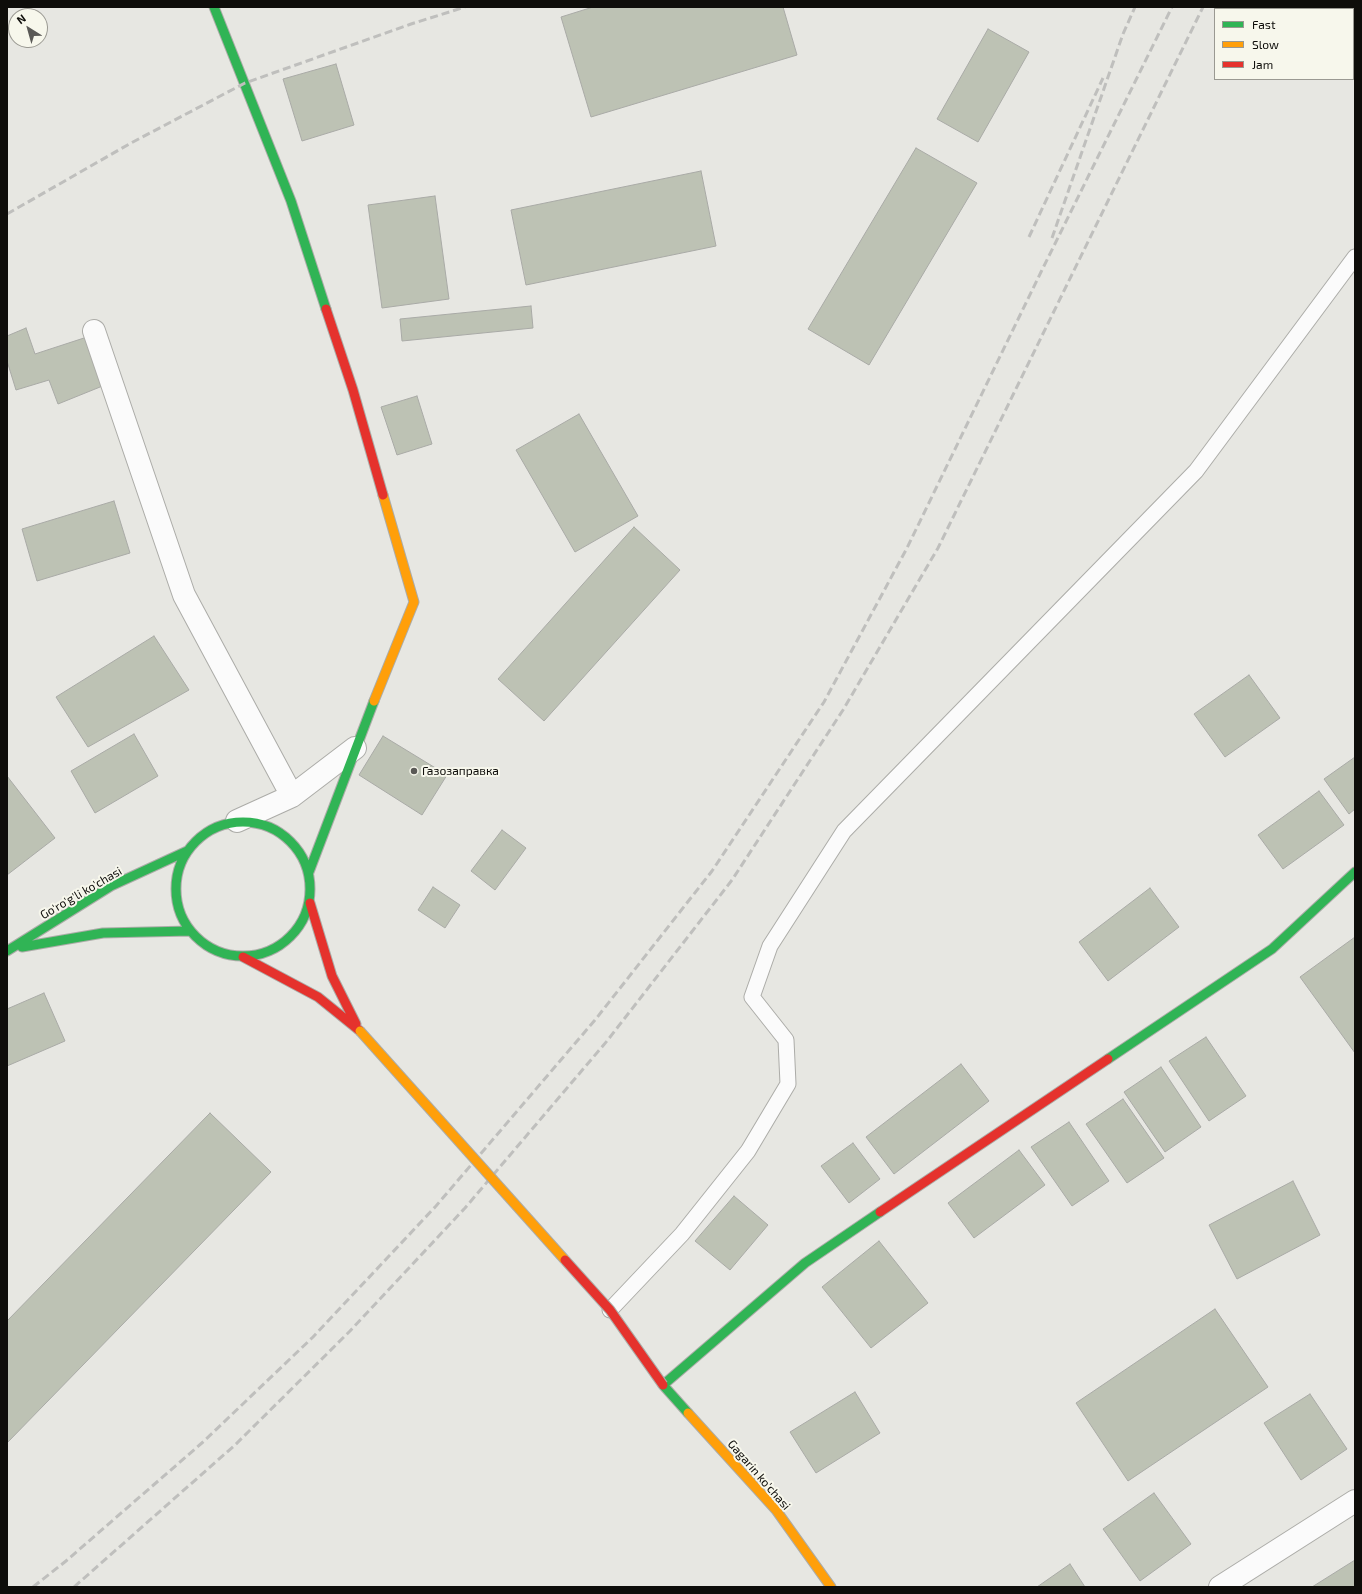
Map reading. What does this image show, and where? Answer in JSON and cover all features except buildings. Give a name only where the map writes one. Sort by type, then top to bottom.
[{"type":"main road","points":[[214,7],[291,201],[353,390],[414,602],[355,748],[309,872],[310,903],[332,976],[360,1031]]},
{"type":"main road","points":[[309,872],[296,845],[269,826],[237,821],[206,832],[187,851],[176,878],[177,906],[190,931],[213,950],[243,957],[318,997],[360,1031]]},
{"type":"main road","name":"Go'ro'g'li ko'chasi","points":[[9,950],[111,886],[187,851]]},
{"type":"main road","points":[[663,1385],[805,1263],[1272,949],[1355,872]]},
{"type":"main road","points":[[243,957],[273,950],[296,931],[310,903]]},
{"type":"main road","name":"Go'ro'g'li ko'chasi","points":[[9,950],[103,933],[190,931]]},
{"type":"main road","name":"Gagarin ko'chasi","points":[[360,1031],[610,1310],[663,1385],[776,1510],[831,1587]]},
{"type":"street","points":[[94,331],[184,595],[292,796]]},
{"type":"street","points":[[237,821],[292,796],[355,748]]},
{"type":"street","points":[[1220,1587],[1355,1501]]},
{"type":"lane","points":[[610,1310],[682,1234],[748,1151],[788,1084],[786,1040],[752,997],[770,946],[844,832],[1196,471],[1355,257]]},
{"type":"railway","points":[[7,214],[131,143],[245,83],[411,24],[465,7]]},
{"type":"railway","points":[[1052,238],[1123,34],[1135,7]]},
{"type":"railway","points":[[33,1587],[66,1561],[203,1442],[313,1337],[436,1206],[595,1020],[712,871],[824,702],[907,548],[1172,7]]},
{"type":"railway","points":[[74,1587],[235,1445],[350,1331],[465,1208],[607,1041],[732,880],[843,710],[938,548],[1203,7]]},
{"type":"railway","points":[[1029,237],[1103,78]]},
{"type":"traffic: fast","points":[[214,7],[291,201],[326,309]]},
{"type":"traffic: fast","points":[[309,872],[374,701]]},
{"type":"traffic: fast","points":[[243,822],[269,827],[280,833],[295,847],[305,863],[310,889],[305,915],[299,926],[285,941],[269,951],[243,956],[217,951],[206,945],[191,931],[181,915],[176,889],[181,863],[187,852],[201,837],[217,827],[243,822]]},
{"type":"traffic: fast","points":[[7,951],[111,886],[187,851]]},
{"type":"traffic: fast","points":[[1108,1059],[1272,949],[1355,872]]},
{"type":"traffic: fast","points":[[22,947],[103,933],[190,931]]},
{"type":"traffic: fast","points":[[688,1413],[663,1385],[805,1263],[880,1212]]},
{"type":"traffic: slow","points":[[374,701],[414,602],[383,495]]},
{"type":"traffic: slow","points":[[360,1031],[565,1260]]},
{"type":"traffic: slow","points":[[688,1413],[776,1510],[831,1587]]},
{"type":"traffic: jam","points":[[326,309],[353,390],[383,495]]},
{"type":"traffic: jam","points":[[310,903],[332,976],[356,1024]]},
{"type":"traffic: jam","points":[[243,957],[318,997],[360,1031]]},
{"type":"traffic: jam","points":[[880,1212],[1108,1059]]},
{"type":"traffic: jam","points":[[565,1260],[610,1310],[663,1385]]},
{"type":"place","name":"Газозаправка","points":[[414,771]]}]
